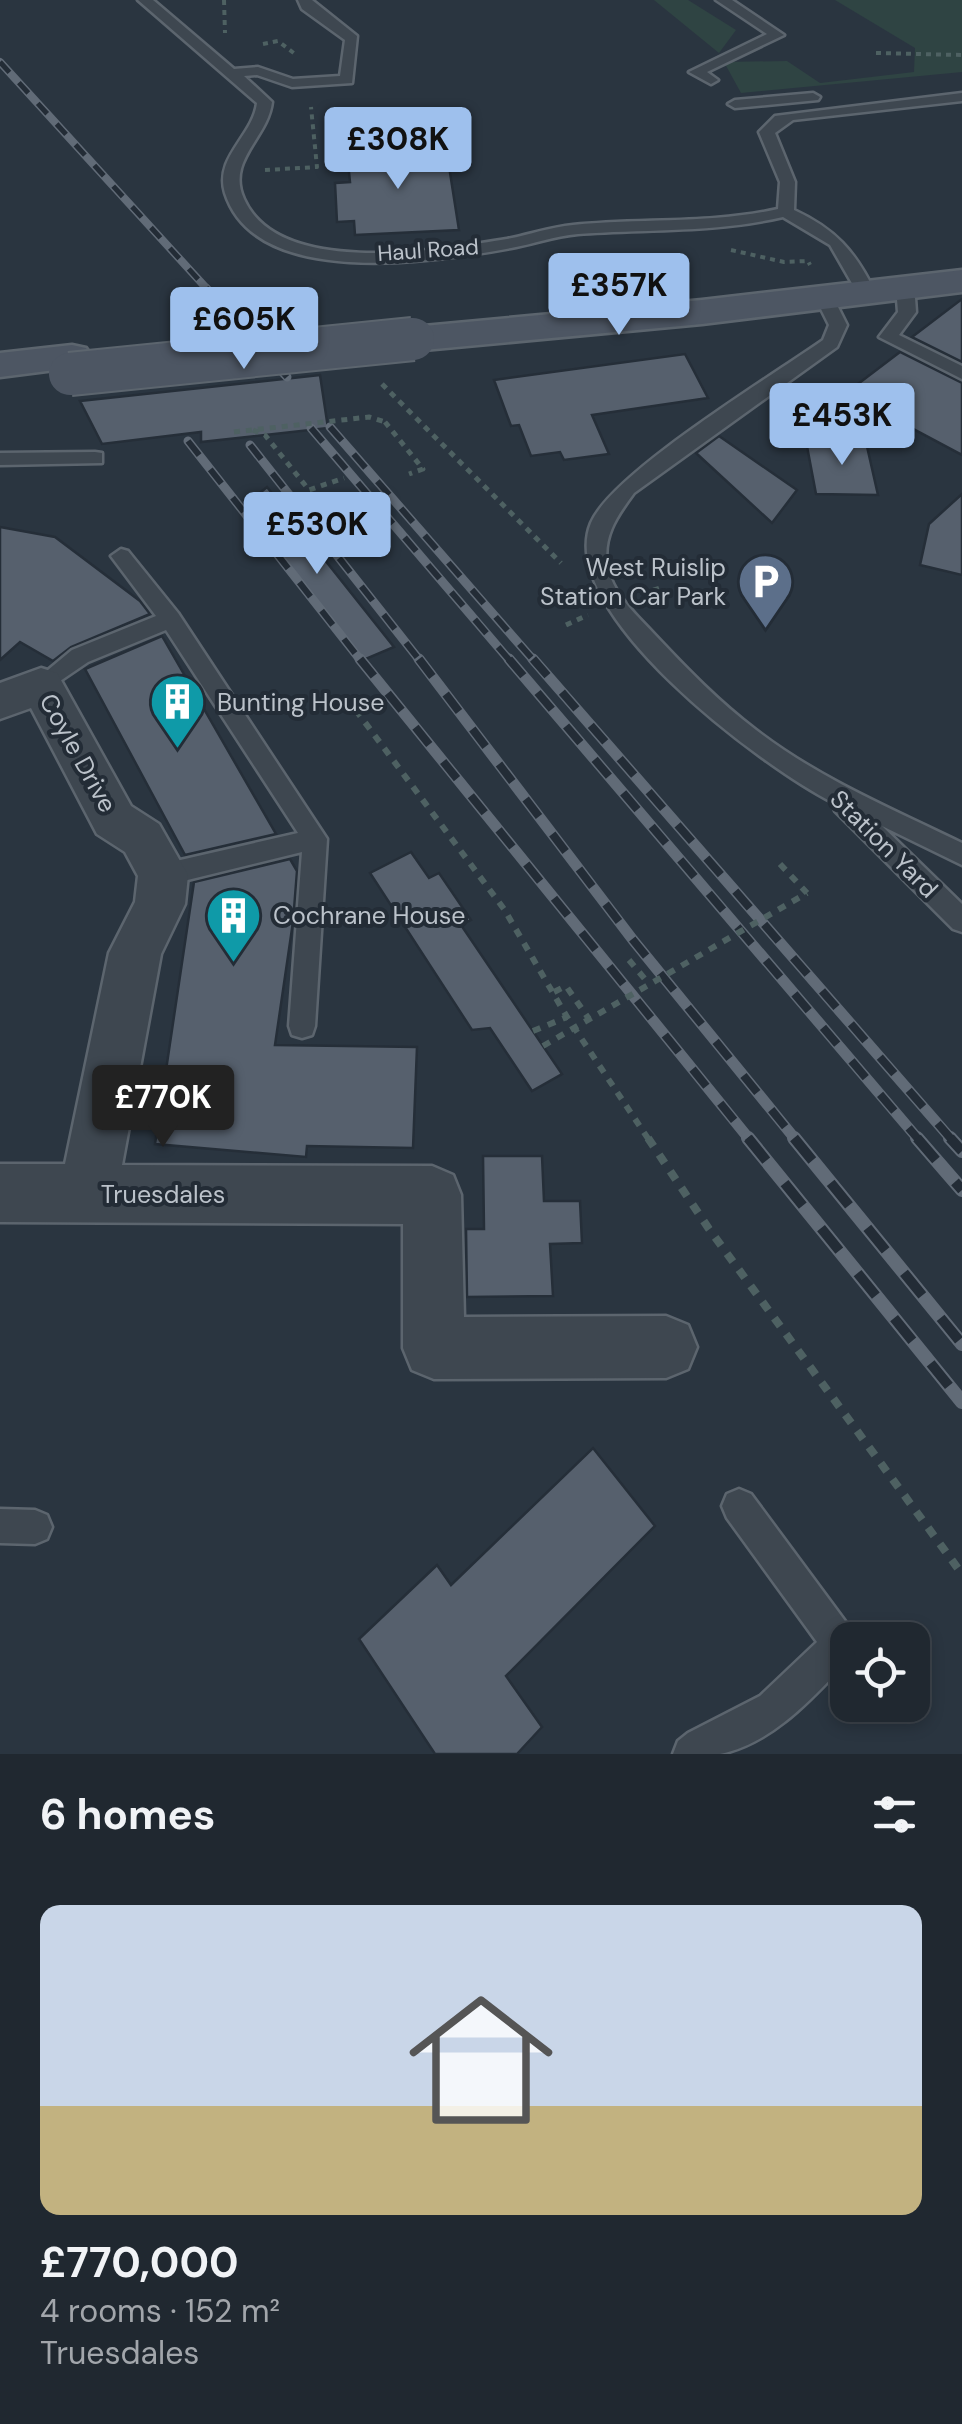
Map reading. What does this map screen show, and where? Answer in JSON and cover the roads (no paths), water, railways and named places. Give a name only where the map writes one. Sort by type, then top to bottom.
[{"type":"main road","points":[[0,366],[71,365],[819,286],[882,290],[962,281]]},
{"type":"main road","points":[[0,382],[71,365]]},
{"type":"street","name":"Coyle Drive","points":[[20,693],[114,820],[142,838],[163,875]]},
{"type":"street","points":[[88,1194],[135,953],[160,904],[163,875]]},
{"type":"street","name":"Truesdales","points":[[0,1193],[432,1195],[434,1348],[666,1347]]},
{"type":"lane","name":"Haul Road","points":[[145,0],[265,102],[266,113],[230,164],[234,197],[259,228],[275,239],[317,254],[342,256],[512,244],[547,232],[750,219],[785,212]]},
{"type":"lane","points":[[233,72],[258,71],[292,83],[347,80],[352,39],[307,6],[306,0]]},
{"type":"lane","points":[[711,80],[696,72],[776,35],[723,0]]},
{"type":"lane","points":[[735,104],[832,94]]},
{"type":"lane","points":[[962,96],[780,119],[767,132],[791,187],[792,200],[785,212],[838,240],[882,290],[906,298],[907,312],[888,337],[962,373]]},
{"type":"lane","points":[[819,286],[838,325],[831,343],[627,488],[601,524],[596,560],[615,605],[696,691],[748,737],[825,787]]},
{"type":"lane","points":[[0,458],[95,458]]},
{"type":"lane","points":[[121,556],[170,619],[315,839],[302,1026]]},
{"type":"lane","points":[[20,693],[80,656],[170,619]]},
{"type":"lane","name":"Station Yard","points":[[825,787],[962,855]]},
{"type":"lane","name":"Station Yard","points":[[825,787],[962,921]]},
{"type":"lane","points":[[163,875],[315,839]]},
{"type":"lane","points":[[739,1506],[830,1631]]},
{"type":"lane","points":[[0,1526],[35,1526]]},
{"type":"lane","points":[[691,1754],[716,1734],[754,1721],[774,1708],[830,1662]]},
{"type":"railway","points":[[0,62],[208,290]]},
{"type":"railway","points":[[206,288],[287,377]]},
{"type":"railway","points":[[330,427],[535,662]]},
{"type":"railway","points":[[311,428],[511,662]]},
{"type":"railway","points":[[188,441],[362,662]]},
{"type":"railway","points":[[250,445],[421,662]]},
{"type":"railway","points":[[360,659],[750,1140]]},
{"type":"railway","points":[[419,659],[633,940],[796,1140]]},
{"type":"railway","points":[[509,659],[919,1140]]},
{"type":"railway","points":[[533,659],[952,1140]]},
{"type":"railway","points":[[748,1138],[962,1402]]},
{"type":"railway","points":[[794,1138],[962,1344]]},
{"type":"railway","points":[[917,1138],[962,1190]]},
{"type":"railway","points":[[950,1138],[962,1151]]},
{"type":"place","name":"West Ruislip Station Car Park","points":[[765,630]]},
{"type":"place","name":"Bunting House","points":[[178,751]]},
{"type":"place","name":"Cochrane House","points":[[234,964]]}]
